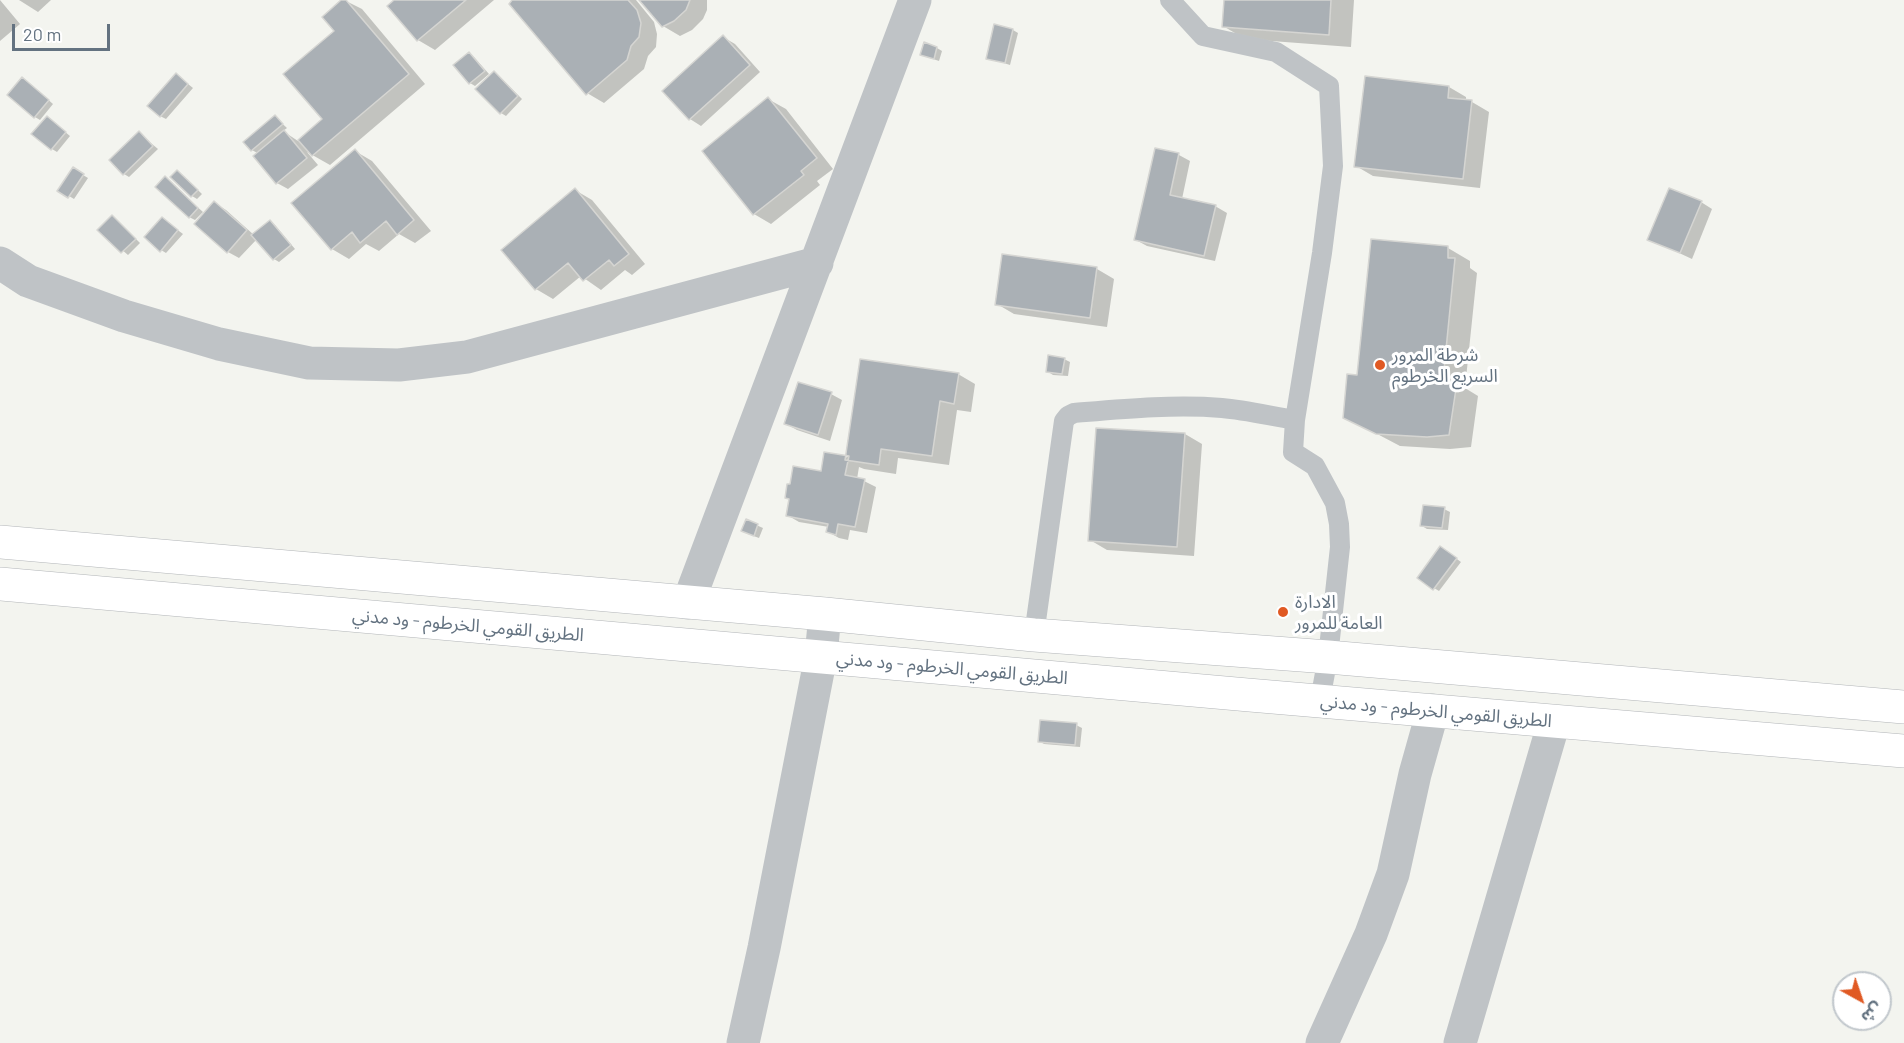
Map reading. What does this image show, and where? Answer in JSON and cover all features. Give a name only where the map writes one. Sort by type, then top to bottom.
[{"type":"highway","points":[[0,542],[825,614],[1034,635],[1328,657],[1904,707]]},
{"type":"highway","name":"الطريق القومي الخرطوم - ود مدني","points":[[0,584],[1904,751]]},
{"type":"street","points":[[688,603],[915,0]]},
{"type":"street","points":[[0,263],[28,281],[124,316],[219,344],[309,363],[399,365],[467,357],[817,263]]},
{"type":"street","points":[[743,1043],[764,948],[821,656],[825,614]]},
{"type":"street","points":[[1322,1043],[1371,934],[1393,874],[1415,774],[1433,710]]},
{"type":"street","points":[[1460,1043],[1554,722]]},
{"type":"lane","points":[[1170,0],[1203,36],[1276,52],[1329,86],[1332,166],[1322,253],[1294,420],[1293,452],[1315,466],[1335,503],[1339,524],[1340,547],[1328,657],[1320,700]]},
{"type":"lane","points":[[1034,635],[1064,421],[1068,416],[1074,413],[1118,409],[1222,408],[1294,420]]},
{"type":"building","points":[[341,0],[346,0],[409,74],[312,156],[298,140],[322,119],[283,74],[334,31],[322,17]]},
{"type":"building","points":[[394,0],[466,0],[417,41],[387,6]]},
{"type":"building","points":[[512,0],[628,0],[637,10],[641,23],[639,37],[631,46],[627,60],[586,95],[509,4]]},
{"type":"building","points":[[639,0],[690,0],[686,10],[674,21],[662,27]]},
{"type":"building","points":[[1224,0],[1331,0],[1329,35],[1222,27]]},
{"type":"building","points":[[994,24],[1013,29],[1005,63],[986,59]]},
{"type":"building","points":[[723,35],[750,65],[689,120],[662,91]]},
{"type":"building","points":[[924,42],[937,47],[934,59],[920,55]]},
{"type":"building","points":[[469,52],[485,71],[469,84],[453,65]]},
{"type":"building","points":[[494,71],[518,96],[500,114],[475,89]]},
{"type":"building","points":[[176,73],[188,84],[160,117],[147,106]]},
{"type":"building","points":[[1365,76],[1449,86],[1448,98],[1472,100],[1463,179],[1354,167]]},
{"type":"building","points":[[22,77],[49,100],[34,118],[7,95]]},
{"type":"building","points":[[768,97],[817,158],[801,171],[804,175],[753,215],[702,151]]},
{"type":"building","points":[[275,115],[283,124],[251,151],[243,142]]},
{"type":"building","points":[[47,116],[66,132],[51,150],[31,134]]},
{"type":"building","points":[[284,130],[307,158],[276,184],[253,156]]},
{"type":"building","points":[[139,131],[153,146],[123,175],[109,160]]},
{"type":"building","points":[[1155,148],[1179,153],[1170,195],[1216,205],[1204,256],[1134,240]]},
{"type":"building","points":[[355,149],[414,220],[397,235],[386,221],[360,243],[352,232],[331,250],[291,203]]},
{"type":"building","points":[[73,167],[84,174],[68,198],[57,191]]},
{"type":"building","points":[[177,170],[198,190],[191,197],[170,177]]},
{"type":"building","points":[[165,176],[198,208],[189,218],[155,187]]},
{"type":"building","points":[[575,188],[629,254],[614,266],[609,260],[583,281],[568,263],[535,290],[501,250]]},
{"type":"building","points":[[1669,188],[1702,201],[1680,253],[1647,240]]},
{"type":"building","points":[[214,201],[247,230],[227,253],[194,224]]},
{"type":"building","points":[[112,215],[136,239],[121,253],[97,230]]},
{"type":"building","points":[[162,217],[178,230],[160,252],[144,237]]},
{"type":"building","points":[[270,220],[291,245],[273,260],[251,235]]},
{"type":"building","points":[[1371,239],[1448,246],[1448,258],[1455,258],[1443,380],[1457,382],[1449,435],[1427,437],[1376,434],[1343,418],[1347,374],[1357,375]]},
{"type":"building","points":[[1002,254],[1097,267],[1090,318],[995,305]]},
{"type":"building","points":[[1048,355],[1065,358],[1062,374],[1046,372]]},
{"type":"building","points":[[860,359],[959,373],[954,404],[940,401],[932,456],[881,449],[879,465],[845,460]]},
{"type":"building","points":[[798,382],[832,392],[818,435],[784,424]]},
{"type":"building","points":[[1096,428],[1185,433],[1177,547],[1088,541]]},
{"type":"building","points":[[824,452],[849,456],[845,475],[865,479],[855,527],[838,524],[836,535],[826,532],[828,524],[786,516],[789,499],[785,498],[793,466],[821,471]]},
{"type":"building","points":[[1423,505],[1445,507],[1442,528],[1420,526]]},
{"type":"building","points":[[746,519],[758,524],[754,536],[741,531]]},
{"type":"building","points":[[1440,546],[1457,558],[1433,590],[1417,578]]},
{"type":"building","points":[[1040,720],[1077,723],[1075,745],[1038,742]]},
{"type":"place","name":"شرطة المرور السريع الخرطوم","points":[[1380,365]]},
{"type":"place","name":"الادارة العامة للمرور","points":[[1283,612]]}]
